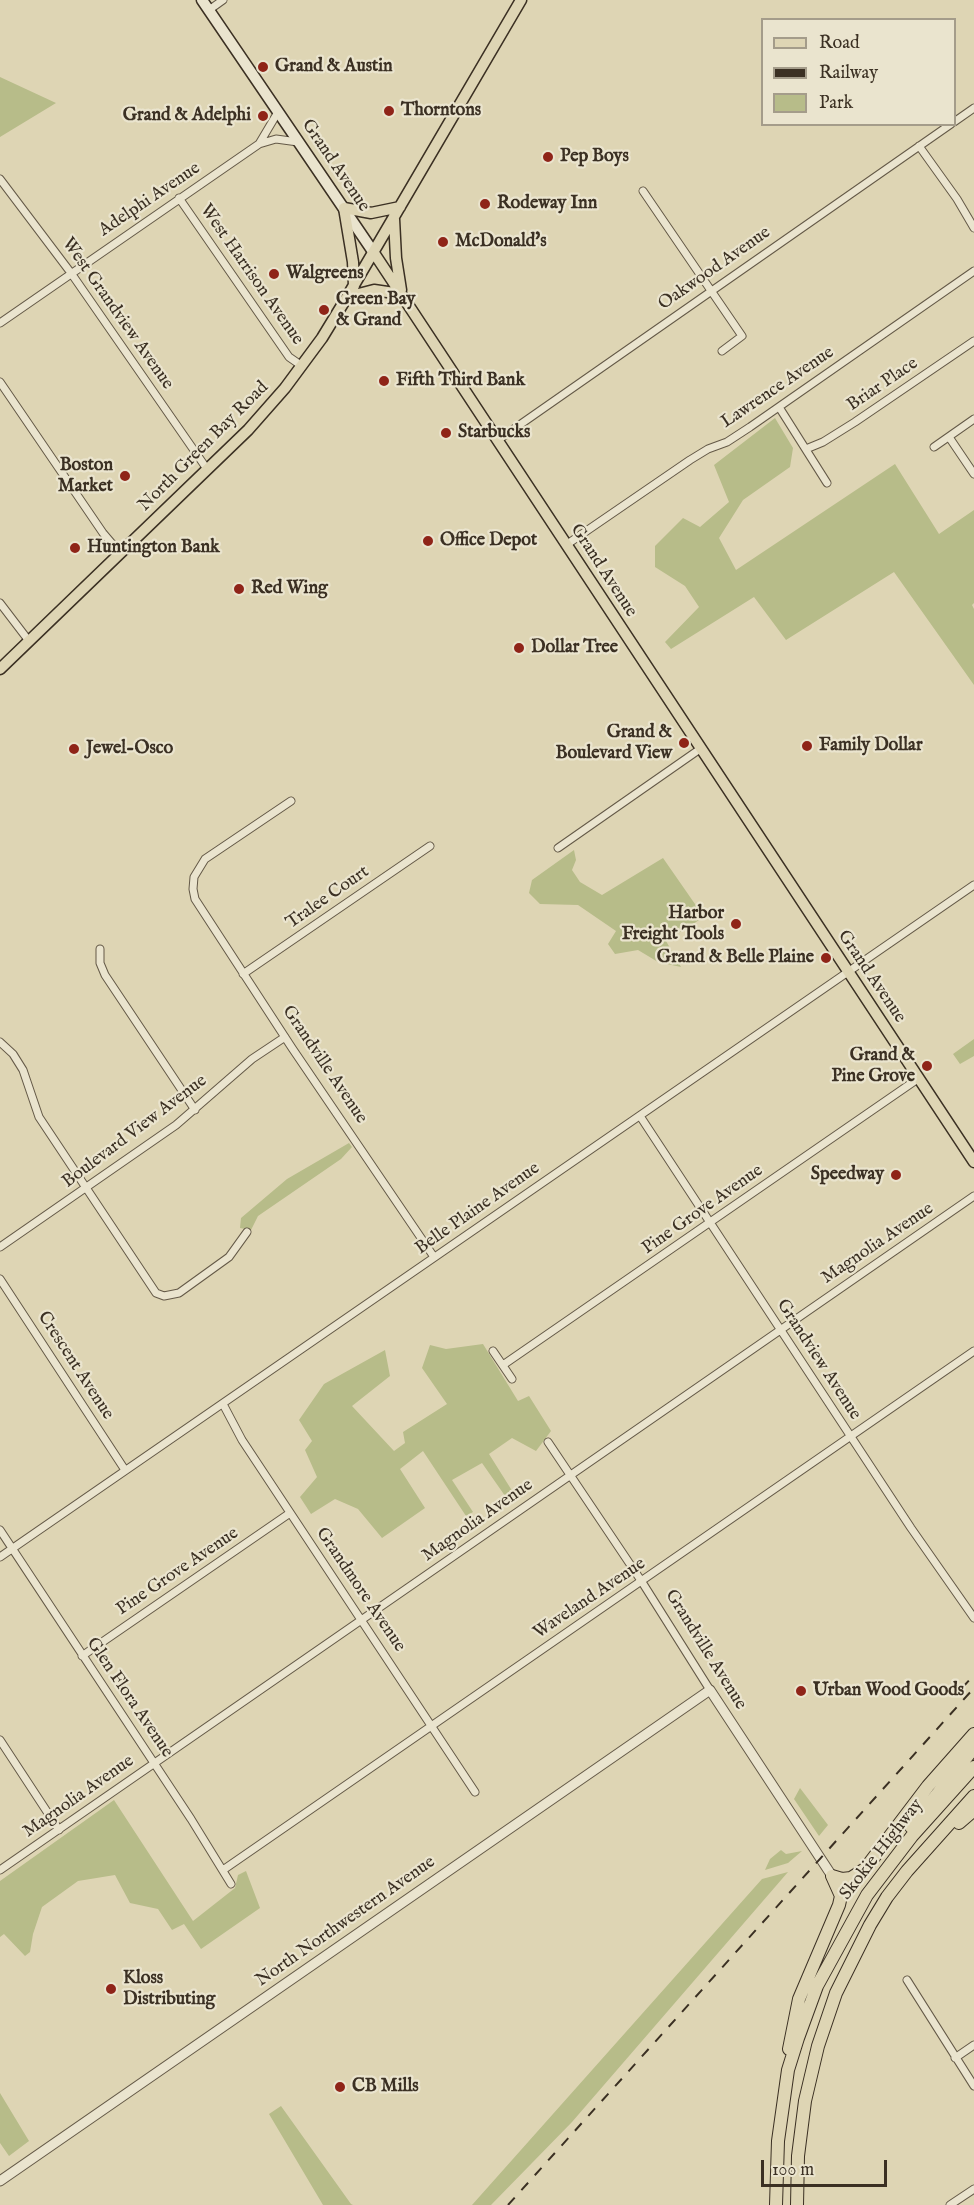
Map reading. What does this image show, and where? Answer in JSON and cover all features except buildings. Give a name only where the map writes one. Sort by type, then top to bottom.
[{"type":"highway","points":[[832,1876],[842,1879],[852,1878],[865,1869],[928,1786],[974,1734]]},
{"type":"highway","points":[[867,1895],[883,1864],[902,1837],[974,1748]]},
{"type":"highway","name":"Skokie Highway","points":[[776,2205],[777,2141],[788,2070],[817,1986],[867,1895],[912,1836],[974,1767]]},
{"type":"highway","name":"Skokie Highway","points":[[797,2205],[798,2156],[804,2110],[811,2073],[836,1993],[870,1925],[887,1897],[907,1871],[974,1796]]},
{"type":"highway","points":[[907,1871],[974,1810]]},
{"type":"highway","points":[[782,2106],[791,2031],[799,1999],[841,1896],[832,1876]]},
{"type":"main road","name":"Grand Avenue","points":[[202,0],[374,253],[974,1162]]},
{"type":"main road","name":"North Green Bay Road","points":[[0,669],[255,422],[302,366],[374,253],[521,0]]},
{"type":"main road","points":[[354,286],[353,262],[344,208],[371,213],[400,207]]},
{"type":"main road","points":[[347,297],[374,290],[401,294],[394,218]]},
{"type":"street","points":[[209,10],[223,0]]},
{"type":"street","points":[[956,121],[974,108]]},
{"type":"street","name":"Adelphi Avenue","points":[[260,144],[278,112]]},
{"type":"street","name":"Oakwood Avenue","points":[[498,440],[948,126]]},
{"type":"street","name":"Adelphi Avenue","points":[[0,323],[260,144],[276,139],[298,142]]},
{"type":"street","points":[[919,146],[957,199],[974,228]]},
{"type":"street","name":"West Grandview Avenue","points":[[0,178],[71,273],[207,469]]},
{"type":"street","points":[[643,191],[742,336],[722,351]]},
{"type":"street","name":"West Harrison Avenue","points":[[179,198],[290,357],[302,366]]},
{"type":"street","name":"Lawrence Avenue","points":[[566,545],[690,460],[708,449],[728,442],[974,271]]},
{"type":"street","name":"Briar Place","points":[[806,449],[823,442],[855,422],[974,341]]},
{"type":"street","points":[[0,382],[103,533],[120,553]]},
{"type":"street","points":[[779,407],[827,483]]},
{"type":"street","points":[[934,447],[974,419]]},
{"type":"street","points":[[949,437],[974,474]]},
{"type":"street","points":[[0,603],[29,641]]},
{"type":"street","points":[[558,848],[700,749]]},
{"type":"street","name":"Grandville Avenue","points":[[291,801],[205,859],[194,877],[193,889],[197,904],[434,1257]]},
{"type":"street","name":"Tralee Court","points":[[243,974],[430,846]]},
{"type":"street","name":"Belle Plaine Avenue","points":[[0,1557],[974,885]]},
{"type":"street","points":[[100,949],[100,963],[105,975],[195,1110]]},
{"type":"street","name":"Boulevard View Avenue","points":[[0,1247],[150,1144],[195,1110],[252,1059],[285,1037]]},
{"type":"street","points":[[0,1042],[13,1054],[23,1070],[39,1117],[151,1287],[164,1296],[179,1293],[220,1265],[239,1246],[247,1232]]},
{"type":"street","name":"Pine Grove Avenue","points":[[503,1365],[919,1078]]},
{"type":"street","name":"Grandview Avenue","points":[[640,1116],[911,1528],[974,1617]]},
{"type":"street","name":"Magnolia Avenue","points":[[0,1870],[974,1196]]},
{"type":"street","name":"Crescent Avenue","points":[[0,1279],[126,1470]]},
{"type":"street","points":[[493,1351],[512,1379]]},
{"type":"street","name":"Waveland Avenue","points":[[223,1870],[974,1351]]},
{"type":"street","name":"Grandmore Avenue","points":[[223,1404],[242,1440],[475,1792]]},
{"type":"street","name":"Grandville Avenue","points":[[548,1442],[642,1582],[832,1876]]},
{"type":"street","name":"Pine Grove Avenue","points":[[82,1656],[290,1513]]},
{"type":"street","name":"Glen Flora Avenue","points":[[0,1530],[231,1884]]},
{"type":"street","name":"North Northwestern Avenue","points":[[0,2181],[710,1690]]},
{"type":"street","points":[[0,1740],[59,1830]]},
{"type":"street","points":[[907,1980],[974,2086]]},
{"type":"street","points":[[955,2058],[974,2045]]},
{"type":"street","points":[[950,2205],[974,2189]]},
{"type":"green space","points":[[0,77],[56,103],[0,137]]},
{"type":"green space","points":[[775,418],[793,448],[790,467],[743,500],[719,538],[736,570],[895,464],[939,534],[974,510],[974,603],[972,605],[974,609],[974,685],[894,572],[786,640],[754,597],[671,649],[665,642],[699,607],[685,586],[655,567],[655,546],[683,518],[700,527],[729,502],[714,465]]},
{"type":"green space","points":[[574,850],[576,860],[572,870],[580,882],[602,895],[663,858],[704,917],[666,941],[681,967],[658,962],[638,950],[615,954],[608,944],[616,931],[578,905],[540,904],[529,893],[532,880]]},
{"type":"green space","points":[[974,1039],[974,1056],[960,1064],[953,1054]]},
{"type":"green space","points":[[349,1143],[352,1147],[341,1159],[258,1216],[251,1230],[240,1228],[241,1218],[287,1179]]},
{"type":"green space","points":[[483,1344],[518,1401],[529,1396],[551,1431],[536,1451],[512,1438],[489,1454],[516,1497],[510,1503],[482,1463],[452,1480],[473,1512],[466,1516],[423,1451],[400,1469],[425,1508],[382,1538],[358,1509],[335,1499],[311,1514],[300,1497],[317,1477],[305,1450],[312,1441],[299,1420],[324,1384],[385,1350],[390,1376],[352,1406],[394,1451],[405,1443],[403,1432],[447,1404],[422,1368],[430,1345],[446,1349]]},
{"type":"green space","points":[[800,1788],[828,1825],[819,1836],[794,1799]]},
{"type":"green space","points":[[114,1800],[193,1921],[235,1888],[238,1875],[246,1871],[260,1908],[201,1949],[184,1924],[172,1930],[158,1909],[130,1903],[115,1875],[78,1881],[42,1907],[30,1952],[25,1956],[4,1934],[0,1937],[0,1881]]},
{"type":"green space","points":[[781,1850],[786,1854],[802,1851],[788,1863],[765,1870],[770,1859]]},
{"type":"green space","points":[[788,1872],[572,2122],[491,2205],[472,2205],[762,1879]]},
{"type":"green space","points":[[0,2093],[29,2141],[9,2156],[0,2143]]},
{"type":"green space","points":[[281,2106],[353,2205],[323,2205],[269,2114]]},
{"type":"railway","points":[[962,1688],[974,1675]]},
{"type":"railway","points":[[508,2205],[974,1688]]},
{"type":"place","name":"Grand & Austin","points":[[263,67]]},
{"type":"place","name":"Thorntons","points":[[389,111]]},
{"type":"place","name":"Grand & Adelphi","points":[[263,116]]},
{"type":"place","name":"Pep Boys","points":[[548,157]]},
{"type":"place","name":"Rodeway Inn","points":[[485,204]]},
{"type":"place","name":"McDonald's","points":[[443,242]]},
{"type":"place","name":"Walgreens","points":[[274,274]]},
{"type":"place","name":"Green Bay & Grand","points":[[324,310]]},
{"type":"place","name":"Fifth Third Bank","points":[[384,381]]},
{"type":"place","name":"Starbucks","points":[[446,433]]},
{"type":"place","name":"Boston Market","points":[[125,476]]},
{"type":"place","name":"Office Depot","points":[[428,541]]},
{"type":"place","name":"Huntington Bank","points":[[75,548]]},
{"type":"place","name":"Red Wing","points":[[239,589]]},
{"type":"place","name":"Dollar Tree","points":[[519,648]]},
{"type":"place","name":"Grand & Boulevard View","points":[[684,743]]},
{"type":"place","name":"Family Dollar","points":[[807,746]]},
{"type":"place","name":"Jewel-Osco","points":[[74,749]]},
{"type":"place","name":"Harbor Freight Tools","points":[[736,924]]},
{"type":"place","name":"Grand & Belle Plaine","points":[[826,958]]},
{"type":"place","name":"Grand & Pine Grove","points":[[927,1066]]},
{"type":"place","name":"Speedway","points":[[896,1175]]},
{"type":"place","name":"Urban Wood Goods","points":[[801,1691]]},
{"type":"place","name":"Kloss Distributing","points":[[111,1989]]},
{"type":"place","name":"CB Mills","points":[[340,2087]]}]
